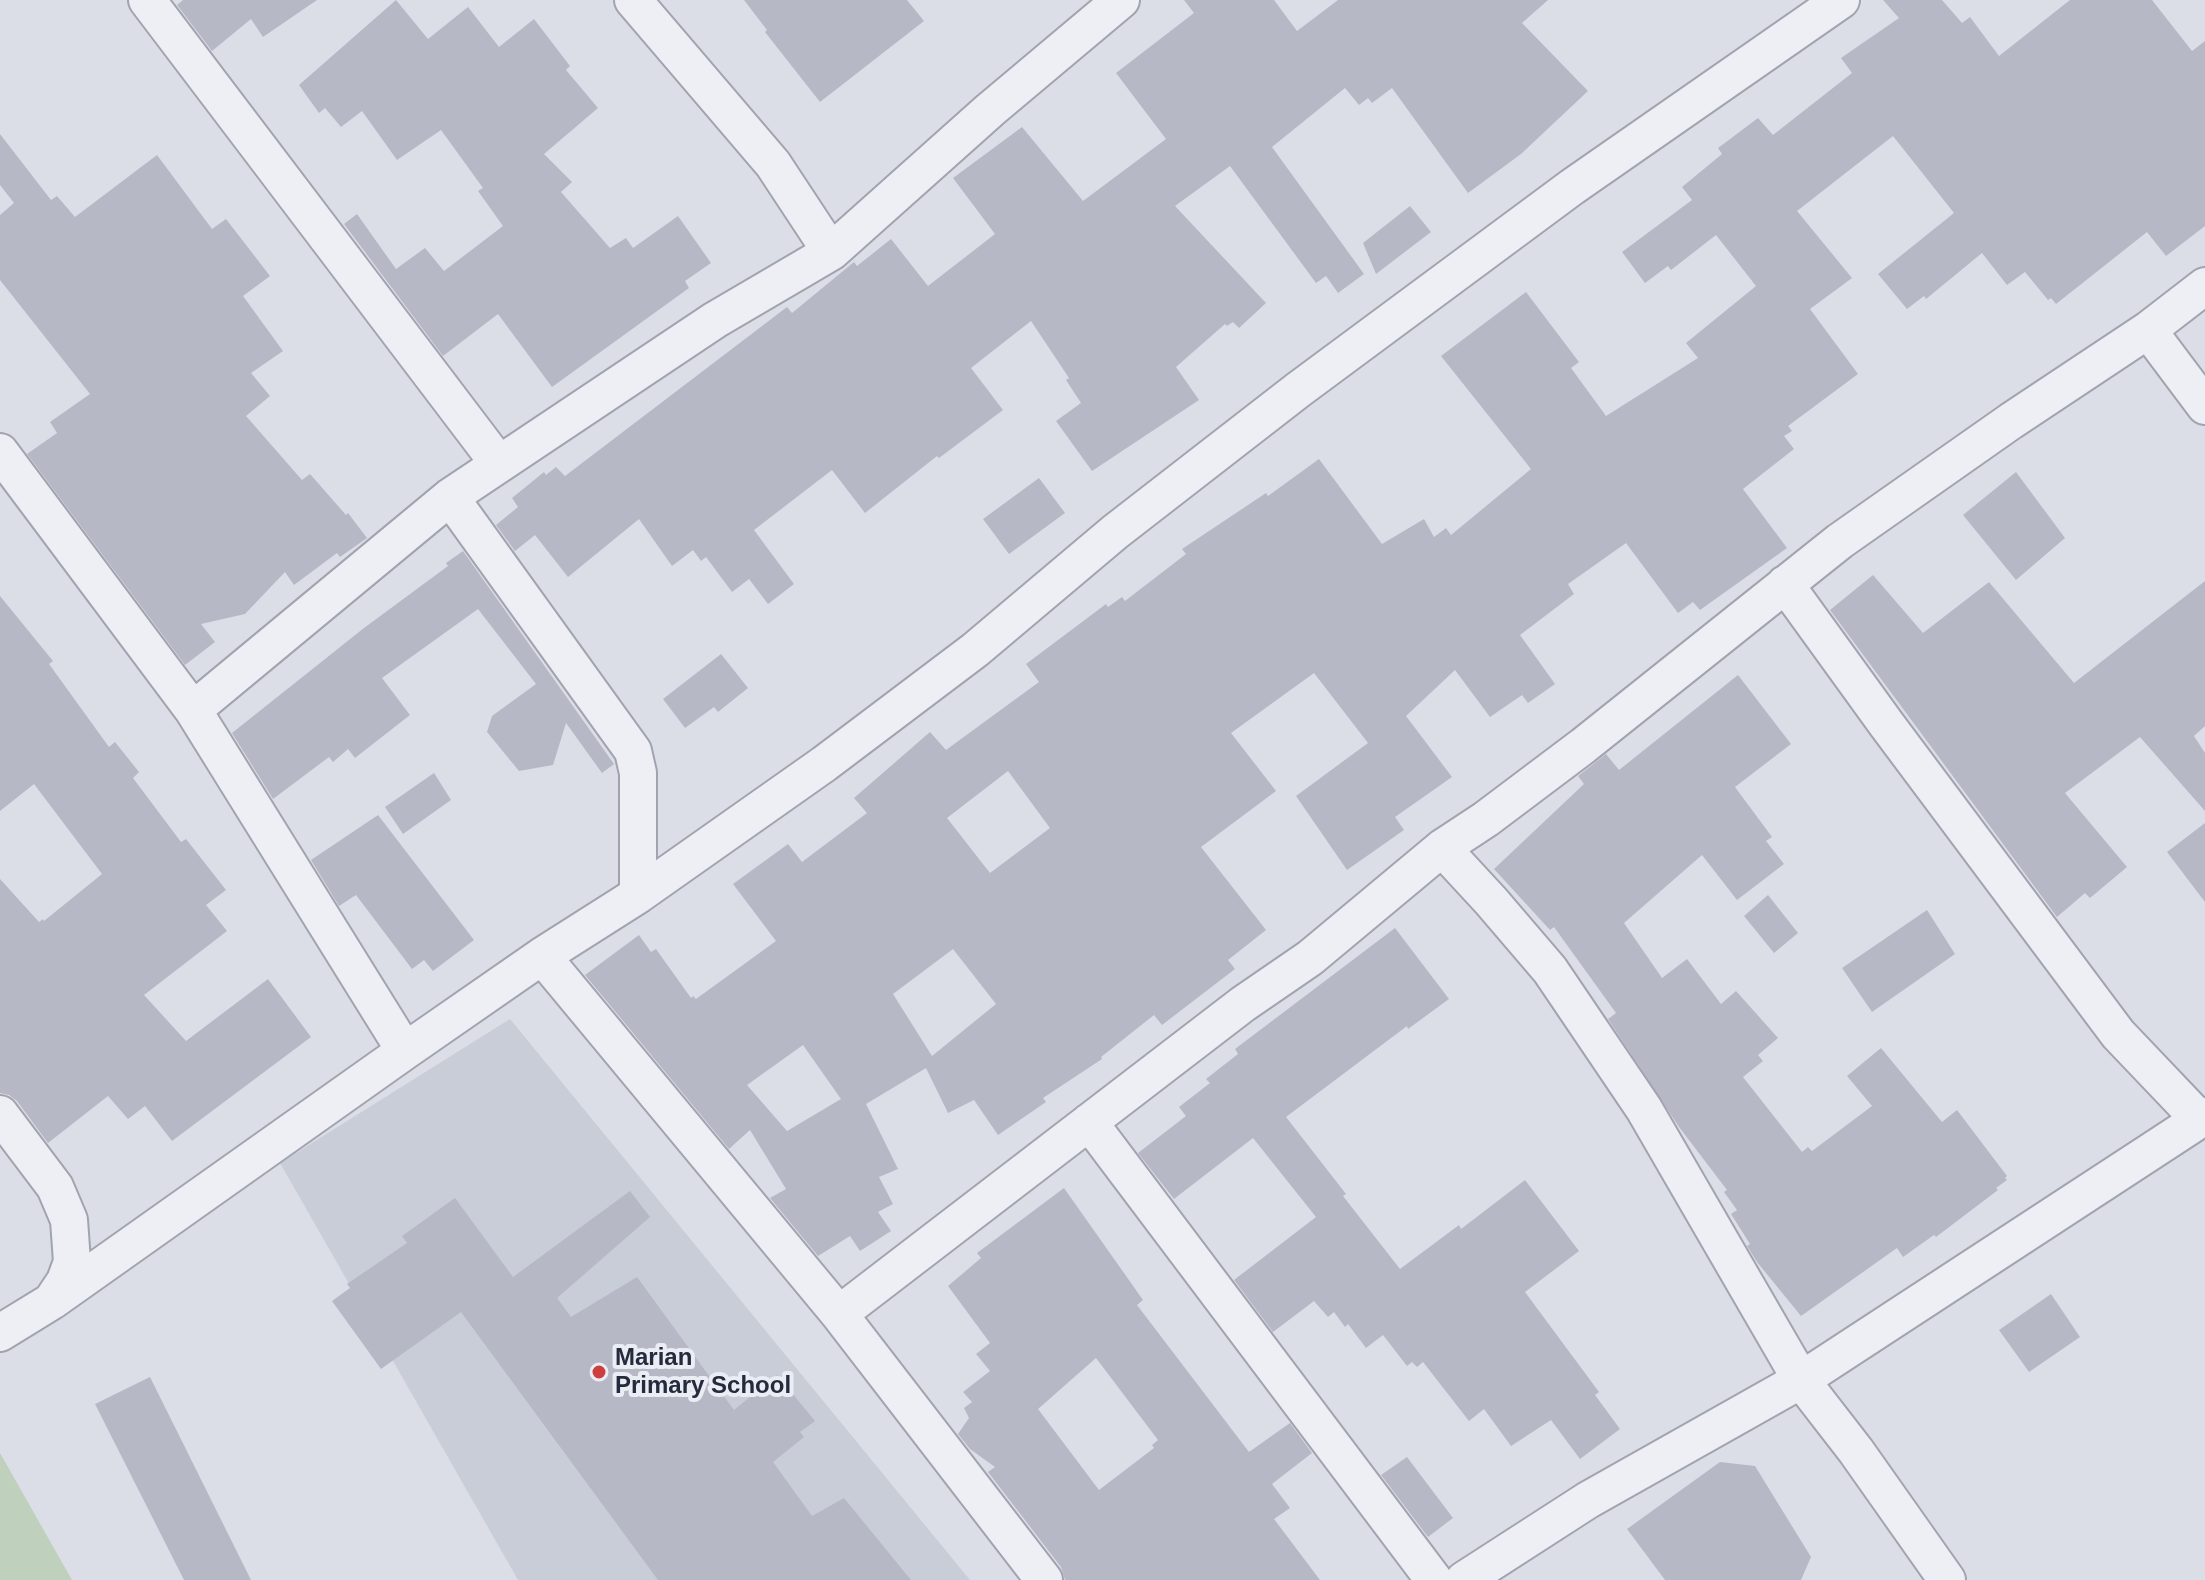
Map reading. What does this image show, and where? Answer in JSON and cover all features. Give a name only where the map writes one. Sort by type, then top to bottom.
[{"type":"street","points":[[147,0],[499,464]]},
{"type":"street","points":[[633,0],[773,164],[831,252]]},
{"type":"street","points":[[193,710],[450,497],[715,320],[831,252],[990,110],[1121,0]]},
{"type":"street","points":[[0,1333],[52,1301],[405,1051],[542,956],[638,895],[824,764],[975,650],[1115,532],[1323,371],[1583,179],[1841,0]]},
{"type":"street","points":[[839,1314],[1243,1004],[1310,958],[1442,848],[1583,746],[1840,541],[2148,330],[2205,286]]},
{"type":"street","points":[[2148,330],[2205,406]]},
{"type":"street","points":[[0,452],[193,710],[405,1051]]},
{"type":"street","points":[[450,497],[633,751],[638,773],[638,895]]},
{"type":"street","points":[[1464,1580],[1588,1500],[1801,1380],[2202,1118],[2118,1034],[1785,584]]},
{"type":"street","points":[[1442,848],[1550,970],[1644,1109],[1801,1380],[1856,1451],[1947,1580]]},
{"type":"street","points":[[542,956],[839,1314],[1044,1580]]},
{"type":"street","points":[[0,1114],[55,1187],[69,1220],[72,1262],[65,1281],[52,1301]]},
{"type":"street","points":[[1089,1122],[1434,1580]]},
{"type":"shaded area","name":"Marian Primary School","points":[[510,1019],[970,1580],[518,1580],[280,1163]]},
{"type":"green space","points":[[0,1453],[72,1580],[0,1580]]},
{"type":"building","points":[[183,0],[317,0],[263,37],[251,19],[212,51],[177,5]]},
{"type":"building","points":[[396,0],[428,39],[468,7],[499,47],[534,19],[570,66],[566,70],[598,108],[544,154],[572,182],[561,192],[610,248],[626,238],[633,248],[678,216],[711,263],[685,281],[689,288],[552,387],[498,314],[443,356],[344,224],[357,214],[396,269],[425,248],[444,271],[503,226],[478,191],[483,188],[441,130],[397,160],[362,111],[341,127],[325,108],[319,113],[299,85]]},
{"type":"building","points":[[744,0],[907,0],[924,21],[820,102]]},
{"type":"building","points":[[1184,0],[1274,0],[1297,31],[1338,0],[1548,0],[1522,23],[1588,91],[1521,154],[1468,193],[1392,88],[1372,103],[1368,98],[1359,105],[1345,88],[1272,147],[1364,274],[1338,293],[1326,276],[1316,283],[1230,166],[1175,206],[1266,303],[1239,328],[1233,322],[1227,326],[1225,324],[1176,367],[1199,400],[1092,471],[1056,421],[1081,403],[1066,380],[1069,378],[1031,321],[971,368],[1003,410],[939,458],[937,456],[865,513],[832,470],[754,530],[794,584],[768,604],[749,579],[732,592],[706,557],[701,561],[693,550],[672,566],[639,519],[568,577],[535,535],[515,551],[496,525],[518,507],[512,498],[544,472],[546,475],[556,467],[565,476],[787,307],[792,313],[854,262],[857,266],[891,239],[928,286],[995,234],[953,178],[1022,127],[1083,201],[1166,139],[1116,73],[1194,13]]},
{"type":"building","points":[[1883,0],[1942,0],[1962,23],[1970,17],[1999,56],[2070,0],[2152,0],[2192,51],[2205,41],[2205,226],[2166,256],[2147,232],[2056,304],[2051,298],[2048,300],[2025,272],[2007,285],[1982,253],[1926,299],[1924,296],[1907,309],[1878,274],[1954,213],[1893,136],[1797,211],[1852,278],[1810,309],[1858,374],[1788,426],[1792,431],[1784,436],[1794,449],[1743,489],[1787,548],[1700,610],[1693,602],[1678,613],[1626,543],[1568,584],[1574,594],[1520,635],[1555,684],[1528,703],[1522,695],[1490,717],[1455,670],[1406,716],[1452,777],[1395,817],[1404,830],[1347,870],[1296,796],[1368,743],[1314,673],[1231,733],[1276,791],[1201,847],[1266,930],[1228,960],[1235,969],[1162,1025],[1154,1015],[1102,1059],[1043,1098],[1046,1102],[998,1135],[974,1100],[948,1113],[926,1068],[866,1104],[898,1169],[879,1177],[893,1204],[878,1212],[891,1231],[860,1251],[850,1236],[818,1256],[770,1198],[786,1189],[750,1130],[729,1149],[585,975],[639,935],[651,952],[656,949],[691,998],[696,999],[776,941],[733,884],[788,844],[802,862],[867,813],[854,798],[930,732],[946,750],[1039,682],[1026,664],[1106,604],[1108,607],[1122,597],[1125,601],[1186,554],[1182,549],[1266,493],[1268,496],[1319,459],[1382,544],[1424,519],[1434,537],[1446,528],[1451,535],[1531,469],[1441,356],[1526,292],[1579,362],[1571,368],[1606,416],[1698,358],[1686,343],[1756,286],[1716,235],[1671,270],[1668,266],[1645,283],[1622,252],[1692,200],[1682,187],[1722,154],[1718,148],[1758,118],[1773,135],[1852,73],[1841,58],[1899,18]],"holes":[[[1008,771],[1050,828],[990,873],[947,818]],[[953,949],[996,1004],[932,1056],[893,994]],[[803,1045],[841,1099],[787,1131],[747,1085]]]},
{"type":"building","points":[[0,134],[51,200],[57,196],[75,217],[157,155],[212,229],[226,219],[270,276],[243,296],[283,351],[251,373],[270,396],[246,416],[302,480],[310,474],[346,515],[348,513],[367,538],[340,557],[337,553],[294,585],[285,572],[245,614],[201,624],[215,642],[185,665],[27,454],[57,433],[50,422],[90,394],[0,280],[0,215],[14,203],[0,185]]},
{"type":"building","points":[[1410,206],[1431,232],[1376,274],[1363,243]]},
{"type":"building","points":[[2016,472],[2065,538],[2016,580],[1963,515]]},
{"type":"building","points":[[1039,478],[1065,513],[1009,554],[983,519]]},
{"type":"building","points":[[463,551],[614,764],[602,773],[566,723],[553,765],[519,771],[487,732],[492,716],[536,684],[478,609],[382,678],[410,715],[355,758],[348,749],[333,762],[329,757],[273,799],[232,733],[448,566],[446,563]]},
{"type":"building","points":[[1873,575],[1923,633],[1989,582],[2074,683],[2205,581],[2205,726],[2194,736],[2205,753],[2205,811],[2140,737],[2065,793],[2127,867],[2090,898],[2085,893],[2057,917],[1830,610]]},
{"type":"building","points":[[0,596],[53,661],[49,664],[109,747],[115,742],[139,772],[133,778],[181,842],[186,839],[226,890],[206,905],[227,931],[144,995],[186,1041],[268,979],[311,1037],[172,1141],[145,1106],[128,1119],[108,1096],[48,1143],[17,1101],[0,1093],[0,879],[39,922],[102,874],[34,784],[0,811]]},
{"type":"building","points":[[721,654],[748,688],[718,712],[714,707],[685,728],[663,699]]},
{"type":"building","points":[[1738,675],[1791,744],[1735,787],[1772,837],[1766,841],[1784,864],[1737,900],[1702,855],[1624,923],[1662,978],[1687,959],[1721,1004],[1736,991],[1778,1038],[1758,1055],[1763,1061],[1743,1077],[1802,1152],[1808,1147],[1812,1151],[1872,1106],[1847,1076],[1881,1048],[1942,1122],[1957,1110],[2007,1176],[2007,1180],[1996,1188],[1998,1190],[1936,1237],[1934,1235],[1903,1257],[1897,1248],[1801,1316],[1757,1262],[1747,1246],[1750,1244],[1731,1214],[1737,1210],[1724,1192],[1727,1190],[1679,1127],[1608,1019],[1616,1013],[1554,927],[1550,930],[1494,869],[1584,784],[1578,776],[1606,754],[1619,770]]},
{"type":"building","points":[[434,773],[451,800],[403,834],[385,807]]},
{"type":"building","points":[[378,815],[474,940],[433,971],[424,960],[412,969],[356,895],[339,906],[311,860]]},
{"type":"building","points":[[2205,823],[2205,902],[2167,852]]},
{"type":"building","points":[[1768,895],[1798,933],[1774,953],[1744,916]]},
{"type":"building","points":[[1927,910],[1955,954],[1872,1012],[1842,968]]},
{"type":"building","points":[[1395,928],[1449,999],[1408,1029],[1407,1026],[1286,1117],[1400,1269],[1459,1225],[1461,1229],[1525,1180],[1579,1251],[1525,1292],[1599,1392],[1595,1395],[1620,1429],[1580,1459],[1551,1420],[1511,1446],[1484,1409],[1469,1421],[1423,1362],[1417,1367],[1412,1362],[1407,1366],[1383,1335],[1366,1348],[1348,1324],[1345,1327],[1334,1312],[1328,1317],[1314,1301],[1273,1332],[1234,1280],[1316,1217],[1253,1138],[1174,1199],[1138,1153],[1186,1116],[1179,1107],[1210,1083],[1206,1079],[1238,1054],[1235,1049]]},
{"type":"building","points":[[1064,1188],[1143,1300],[1137,1305],[1249,1452],[1290,1423],[1312,1453],[1272,1484],[1290,1508],[1274,1519],[1320,1580],[1065,1580],[1061,1567],[988,1472],[995,1467],[970,1449],[958,1434],[969,1418],[964,1408],[972,1402],[963,1392],[990,1371],[976,1354],[990,1343],[948,1286],[981,1258],[977,1253]],"holes":[[[1096,1358],[1158,1440],[1152,1445],[1154,1448],[1099,1490],[1038,1409]]]},
{"type":"building","points":[[630,1191],[650,1217],[557,1298],[571,1317],[637,1277],[734,1410],[777,1375],[815,1421],[800,1432],[804,1437],[773,1462],[812,1516],[844,1498],[911,1580],[658,1580],[461,1312],[381,1369],[332,1301],[350,1288],[347,1284],[407,1243],[402,1236],[455,1198],[513,1277]]},
{"type":"building","points":[[2051,1294],[2080,1337],[2029,1372],[1999,1330]]},
{"type":"building","points":[[150,1377],[251,1580],[184,1580],[95,1404]]},
{"type":"building","points":[[1407,1457],[1453,1518],[1428,1537],[1381,1475]]},
{"type":"building","points":[[1720,1462],[1755,1466],[1811,1557],[1801,1580],[1665,1580],[1627,1529]]},
{"type":"place","name":"Marian Primary School","points":[[599,1372]]}]
